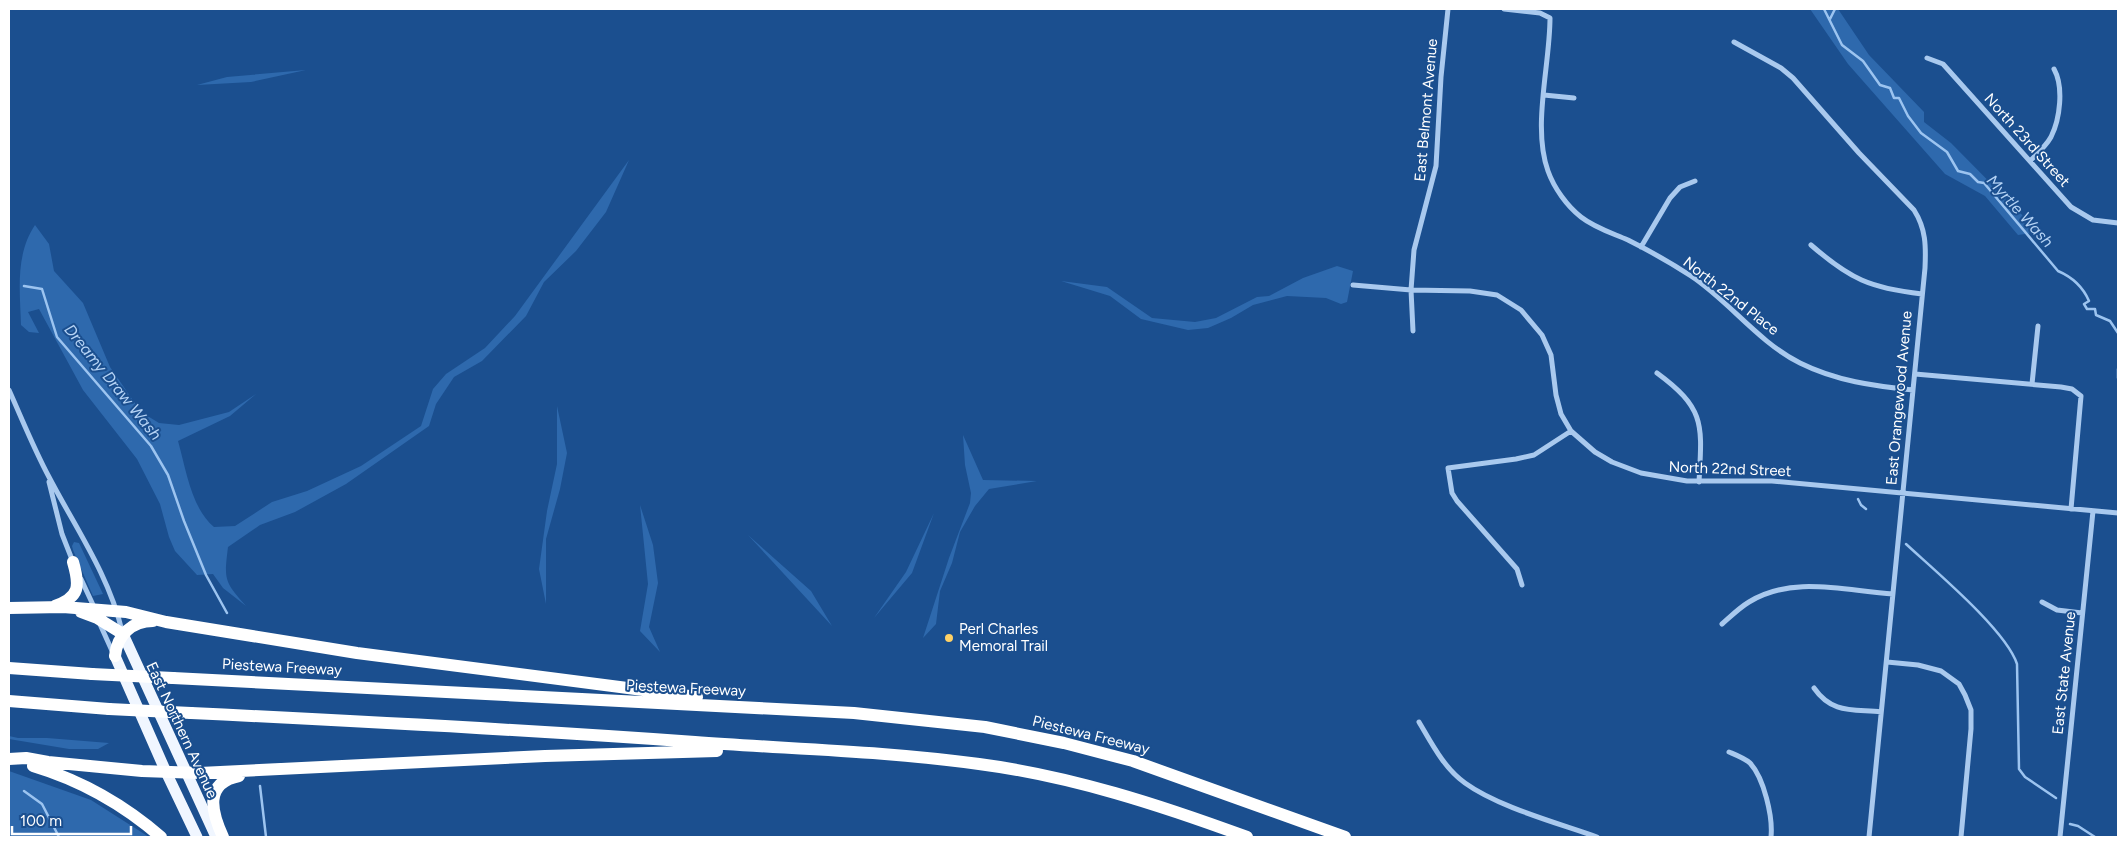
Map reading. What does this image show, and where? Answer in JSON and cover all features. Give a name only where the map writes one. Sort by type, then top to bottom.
[{"type":"highway","points":[[58,607],[70,599],[76,592],[78,579],[73,562]]},
{"type":"highway","points":[[9,608],[58,607],[96,614],[117,611],[171,622],[357,653],[600,683],[771,708]]},
{"type":"highway","points":[[96,614],[123,634]]},
{"type":"highway","points":[[114,656],[123,634],[143,622],[171,622]]},
{"type":"highway","name":"Piestewa Freeway","points":[[9,668],[92,674],[771,708],[854,713],[985,726],[1064,743],[1133,761],[1345,837]]},
{"type":"highway","points":[[9,702],[577,734],[940,759],[1031,773],[1118,794],[1247,837]]},
{"type":"highway","points":[[9,760],[26,758],[48,762],[185,773],[267,772],[545,756],[775,748]]},
{"type":"highway","points":[[9,760],[46,770],[81,785],[127,811],[161,837]]},
{"type":"highway","points":[[223,837],[213,812],[213,801],[218,788],[224,782],[234,777],[267,772]]},
{"type":"main road","name":"East Northern Avenue","points":[[123,634],[185,773],[216,837]]},
{"type":"main road","name":"East Northern Avenue","points":[[114,656],[166,772],[198,837]]},
{"type":"street","name":"East Belmont Avenue","points":[[1413,331],[1411,290],[1414,250],[1436,166],[1441,77],[1448,9]]},
{"type":"street","name":"North 22nd Place","points":[[1504,9],[1540,12],[1550,18],[1542,134],[1544,156],[1548,172],[1570,207],[1590,222],[1641,247],[1693,277],[1765,338],[1799,362],[1852,382],[1913,390]]},
{"type":"street","name":"East Orangewood Avenue","points":[[1734,42],[1793,78],[1858,153],[1914,210],[1921,221],[1925,236],[1926,250],[1915,374],[1869,837]]},
{"type":"street","name":"North 23rd Street","points":[[1926,58],[1943,64],[2071,207],[2093,220],[2118,222]]},
{"type":"street","points":[[2030,161],[2050,139],[2057,120],[2059,78],[2054,70]]},
{"type":"street","points":[[1544,95],[1574,98]]},
{"type":"street","points":[[1641,247],[1670,198],[1680,187],[1695,181]]},
{"type":"street","points":[[1811,245],[1835,266],[1862,281],[1882,288],[1922,294]]},
{"type":"street","name":"North 22nd Street","points":[[1353,286],[1411,290],[1470,291],[1497,295],[1521,310],[1542,335],[1551,355],[1561,414],[1571,432],[1595,452],[1612,462],[1641,473],[1662,478],[1699,482],[1772,481],[2118,513]]},
{"type":"street","points":[[2032,384],[2038,326]]},
{"type":"street","points":[[1657,373],[1687,398],[1696,410],[1700,426],[1699,482]]},
{"type":"street","points":[[1915,374],[2072,389],[2081,396],[2071,509]]},
{"type":"street","points":[[9,390],[46,472],[80,532],[117,611],[123,634]]},
{"type":"street","points":[[1522,585],[1517,569],[1457,501],[1452,493],[1448,468],[1534,455],[1571,432]]},
{"type":"street","points":[[46,472],[62,534],[114,656]]},
{"type":"street","name":"East State Avenue","points":[[2060,837],[2093,511]]},
{"type":"street","points":[[1722,624],[1749,602],[1783,588],[1809,586],[1893,594]]},
{"type":"street","points":[[2042,602],[2057,610],[2082,613]]},
{"type":"street","points":[[1887,662],[1918,665],[1940,671],[1959,684],[1965,695],[1971,710],[1971,728],[1961,837]]},
{"type":"street","points":[[1814,688],[1822,700],[1834,706],[1881,712]]},
{"type":"street","points":[[1419,722],[1440,758],[1465,783],[1500,802],[1597,837]]},
{"type":"street","points":[[1730,752],[1750,764],[1762,784],[1769,808],[1771,837]]},
{"type":"shaded area","points":[[1810,9],[1838,9],[1869,55],[1924,112],[1924,122],[1951,143],[2039,232],[2018,235],[1985,196],[1945,174],[1848,64]]},
{"type":"shaded area","points":[[306,70],[251,82],[197,85],[227,77]]},
{"type":"shaded area","points":[[629,160],[606,212],[576,251],[544,282],[526,316],[482,361],[454,377],[436,404],[429,426],[346,484],[295,512],[260,525],[228,547],[227,580],[233,591],[246,606],[223,588],[213,574],[197,575],[175,551],[160,504],[137,459],[83,390],[39,309],[28,312],[39,333],[29,332],[21,325],[20,274],[24,248],[35,225],[49,244],[54,271],[83,303],[110,367],[141,412],[159,423],[179,425],[229,412],[256,394],[230,416],[178,441],[190,487],[206,519],[214,527],[235,526],[272,502],[307,491],[361,466],[421,426],[433,389],[446,374],[485,348],[515,316]]},
{"type":"shaded area","points":[[1337,266],[1353,271],[1347,302],[1341,304],[1326,298],[1287,296],[1253,305],[1231,318],[1208,328],[1188,330],[1141,319],[1110,296],[1061,281],[1107,287],[1152,318],[1195,322],[1216,318],[1257,297],[1269,296],[1303,278]]},
{"type":"shaded area","points":[[557,406],[567,453],[560,489],[546,539],[546,604],[539,569],[547,511],[557,464]]},
{"type":"shaded area","points":[[963,435],[983,480],[1037,481],[989,489],[975,506],[960,532],[952,563],[940,591],[936,624],[923,638],[949,558],[970,503],[971,493],[965,465]]},
{"type":"shaded area","points":[[640,505],[653,545],[658,583],[649,627],[660,652],[640,631],[648,584]]},
{"type":"shaded area","points":[[934,513],[912,573],[874,618],[906,572]]},
{"type":"shaded area","points":[[748,535],[811,591],[832,626]]},
{"type":"shaded area","points":[[74,542],[79,543],[103,594],[93,596],[73,550]]},
{"type":"shaded area","points":[[9,736],[109,743],[98,749],[69,749],[9,739]]},
{"type":"shaded area","points":[[9,771],[91,800],[149,837],[9,837]]},
{"type":"waterway","name":"Myrtle Wash","points":[[1824,9],[1842,45],[1863,61],[1880,85],[1890,88],[1894,98],[1899,98],[1908,116],[1921,133],[1947,152],[1958,171],[1970,174],[1978,182],[1984,183],[2058,271],[2068,276],[2080,287],[2089,301],[2084,304],[2087,309],[2095,309],[2096,315],[2110,321],[2118,333]]},
{"type":"waterway","points":[[1830,19],[1835,9]]},
{"type":"waterway","name":"Dreamy Draw Wash","points":[[24,286],[42,289],[57,337],[151,446],[168,475],[206,575],[227,613]]},
{"type":"waterway","name":"Myrtle Wash","points":[[2118,369],[2118,378]]},
{"type":"waterway","points":[[1858,499],[1866,509]]},
{"type":"waterway","points":[[1906,544],[1968,601],[2010,650],[2017,664],[2019,769],[2025,777],[2056,798]]},
{"type":"waterway","name":"Dreamy Draw Wash","points":[[260,786],[266,837]]},
{"type":"waterway","points":[[24,791],[42,804],[59,837]]},
{"type":"waterway","points":[[2070,824],[2078,826],[2095,837]]},
{"type":"place","name":"Perl Charles Memoral Trail","points":[[949,638]]}]
